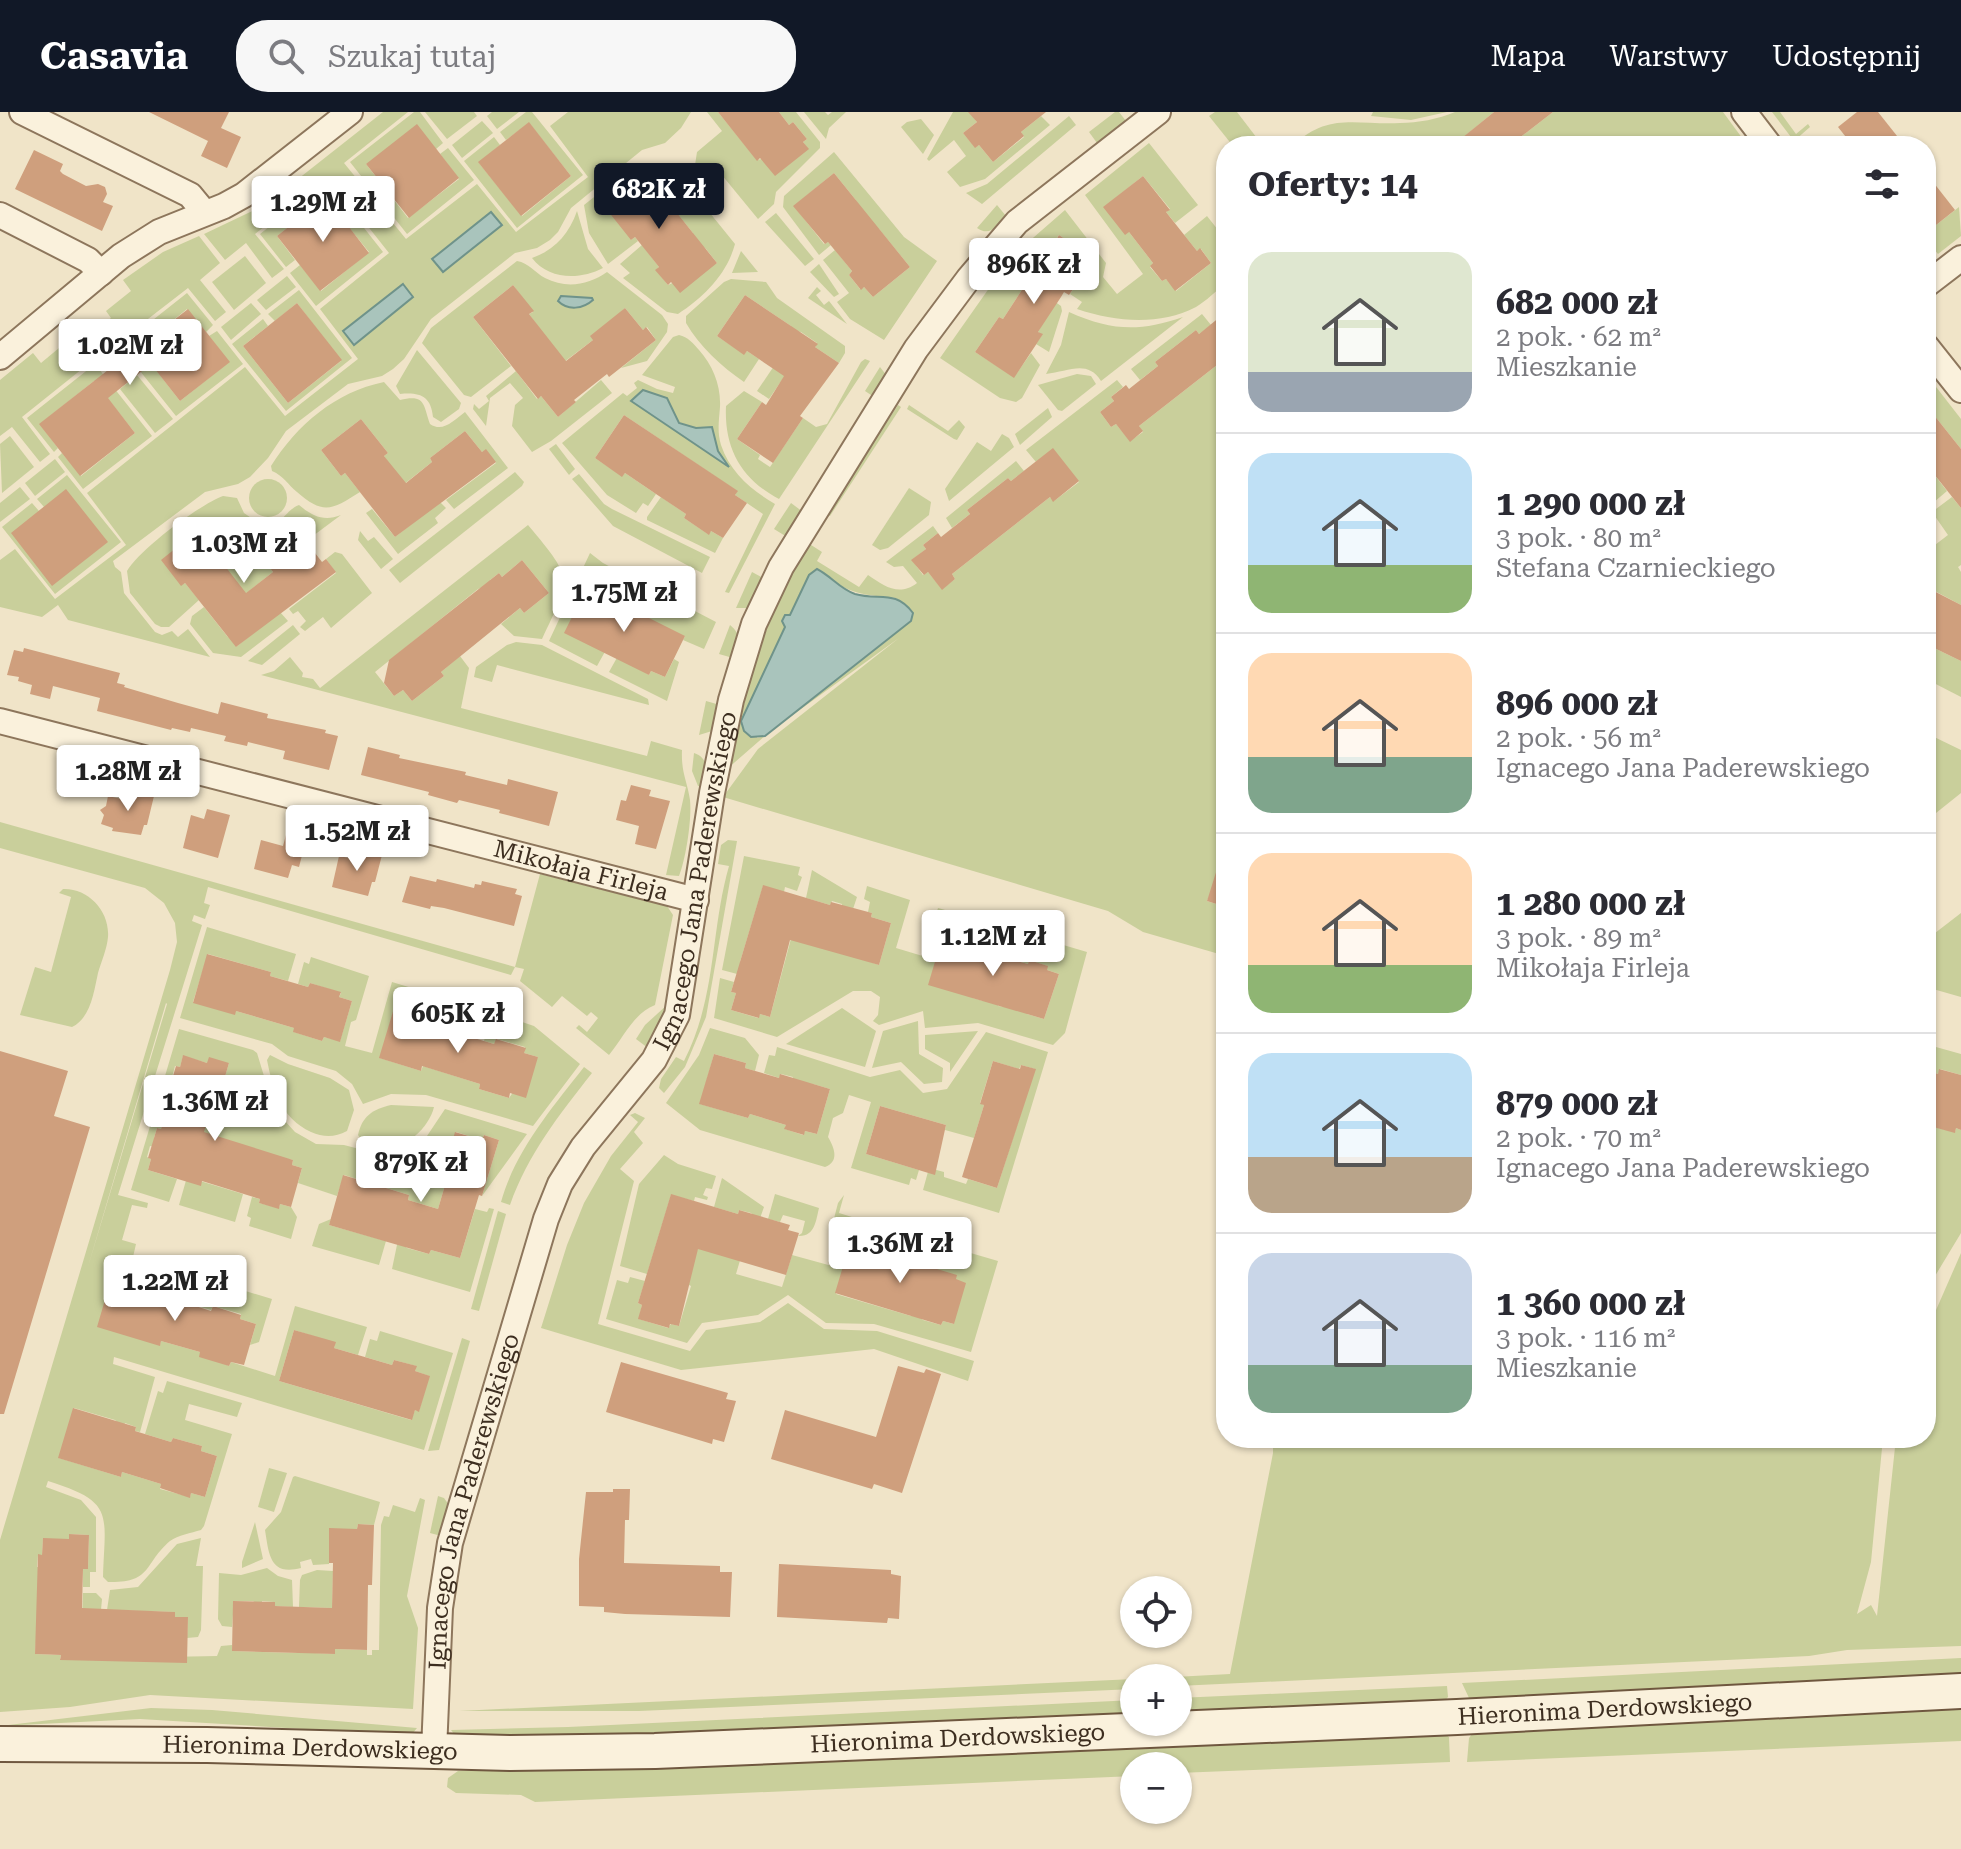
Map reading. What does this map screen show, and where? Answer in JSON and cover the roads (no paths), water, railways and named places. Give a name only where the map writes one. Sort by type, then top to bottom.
[{"type":"main road","name":"Hieronima Derdowskiego","points":[[0,1744],[434,1751],[671,1750],[1457,1717],[1961,1691]]},
{"type":"street","points":[[22,112],[190,195],[204,212]]},
{"type":"street","points":[[0,357],[101,273],[159,232],[244,195],[350,112]]},
{"type":"street","name":"Ignacego Jana Paderewskiego","points":[[434,1751],[440,1608],[450,1543],[541,1234],[560,1184],[583,1147],[647,1069],[670,1032],[681,996],[714,779],[731,700],[754,624],[781,567],[902,370],[969,278],[1017,222],[1158,112]]},
{"type":"street","points":[[1744,112],[1762,136]]},
{"type":"street","points":[[0,215],[88,260],[101,273]]},
{"type":"street","points":[[1936,277],[1961,258]]},
{"type":"street","points":[[1936,359],[1961,390]]},
{"type":"street","name":"Mikołaja Firleja","points":[[0,721],[696,900]]},
{"type":"water","points":[[491,212],[502,225],[443,272],[432,259]]},
{"type":"water","points":[[403,284],[413,297],[354,345],[343,331]]},
{"type":"water","points":[[561,296],[593,300],[580,307],[571,307],[558,301]]},
{"type":"water","points":[[643,390],[667,398],[679,423],[696,428],[712,427],[718,451],[729,467],[631,401]]},
{"type":"water","points":[[817,569],[855,594],[900,601],[913,613],[911,621],[765,736],[751,737],[744,731],[741,721],[785,627],[782,621],[785,615],[790,615],[809,575]]}]
